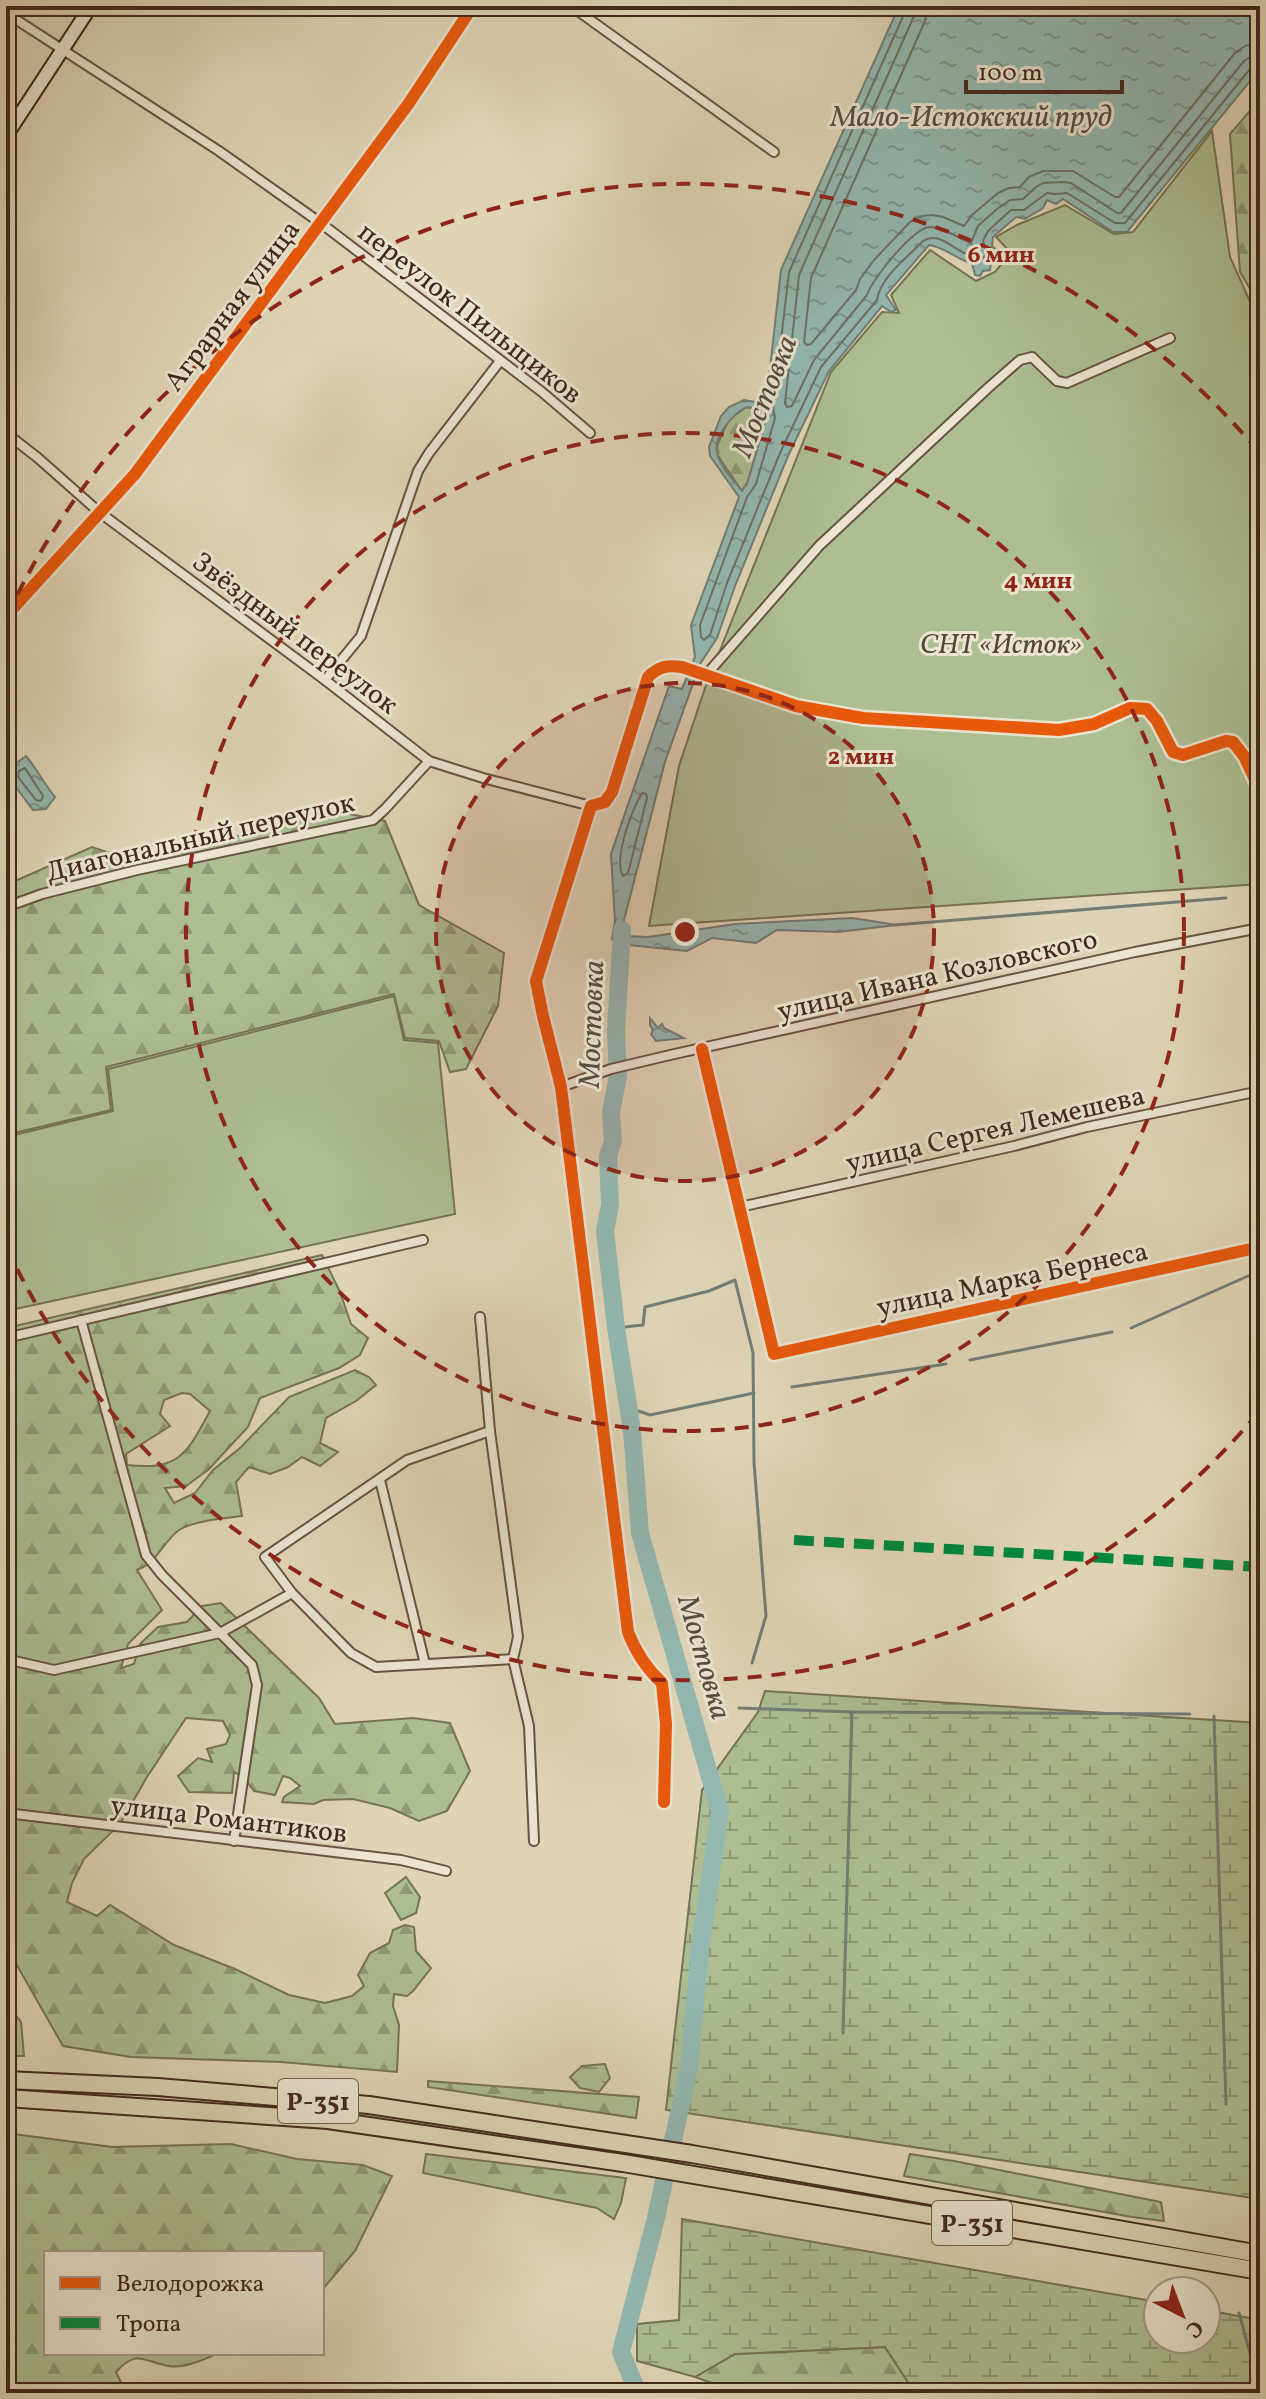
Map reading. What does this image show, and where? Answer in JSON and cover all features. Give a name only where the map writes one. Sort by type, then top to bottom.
[{"type":"highway","name":"Р-351","points":[[6,2080],[158,2087],[369,2105],[692,2154],[1260,2254]]},
{"type":"highway","name":"Р-351","points":[[6,2098],[328,2120],[623,2163],[1260,2271]]},
{"type":"main road","points":[[6,136],[91,6]]},
{"type":"street","name":"Аграрная улица","points":[[6,616],[135,474],[322,224],[409,103],[473,6]]},
{"type":"street","points":[[571,6],[774,152]]},
{"type":"street","name":"переулок Пильщиков","points":[[6,13],[219,151],[322,224],[542,392],[590,433]]},
{"type":"street","points":[[704,673],[819,546],[1020,360],[1032,357],[1057,381],[1067,383],[1170,338]]},
{"type":"street","points":[[325,680],[361,636],[418,471],[500,361]]},
{"type":"street","name":"Звёздный переулок","points":[[6,433],[99,512],[429,761],[591,806]]},
{"type":"street","points":[[664,1802],[666,1724],[662,1683],[636,1652],[628,1632],[561,1087],[536,981],[591,806],[605,802],[612,792],[648,677],[655,670],[668,665],[682,667],[796,706],[863,718],[1059,730],[1094,724],[1130,708],[1147,709],[1173,752],[1183,755],[1226,741],[1233,742],[1244,756],[1260,790]]},
{"type":"street","name":"Диагональный переулок","points":[[6,907],[42,894],[137,870],[373,820],[429,761]]},
{"type":"street","name":"улица Ивана Козловского","points":[[561,1087],[624,1066],[1135,952],[1260,928]]},
{"type":"street","points":[[702,1049],[740,1207]]},
{"type":"street","name":"улица Сергея Лемешева","points":[[740,1207],[999,1150],[1087,1127],[1260,1091]]},
{"type":"street","name":"улица Марка Бернеса","points":[[740,1207],[774,1354],[1260,1247]]},
{"type":"street","points":[[6,1338],[423,1240]]},
{"type":"street","points":[[480,1317],[490,1431],[518,1637],[513,1659],[529,1726],[534,1841]]},
{"type":"street","points":[[81,1320],[146,1555],[252,1665],[257,1685],[234,1841]]},
{"type":"street","points":[[490,1431],[407,1460],[265,1557],[292,1593],[351,1653],[376,1667],[513,1659]]},
{"type":"street","points":[[380,1480],[425,1664]]},
{"type":"street","points":[[6,1659],[54,1670],[220,1633],[292,1593]]},
{"type":"street","name":"улица Романтиков","points":[[6,1813],[401,1860],[446,1871]]},
{"type":"green space","points":[[1260,99],[1260,306],[1240,272],[1230,134]]},
{"type":"green space","name":"СНТ «Исток»","points":[[1212,131],[1230,257],[1260,324],[1260,884],[649,926],[679,766],[705,688],[831,372],[882,312],[899,313],[891,295],[930,250],[976,281],[995,272],[1011,253],[996,237],[1065,205],[1114,234],[1133,232]]},
{"type":"green space","points":[[746,407],[760,409],[767,415],[748,481],[742,491],[718,456],[717,446],[727,423],[736,412]]},
{"type":"green space","points":[[339,812],[385,821],[419,905],[504,953],[498,1006],[466,1069],[450,1072],[439,1041],[405,1038],[394,994],[106,1067],[111,1110],[6,1135],[6,885],[92,847],[134,861]]},
{"type":"green space","points":[[394,996],[404,1040],[438,1043],[455,1214],[6,1311],[6,1137],[113,1111],[108,1069]]},
{"type":"green space","points":[[322,1255],[351,1324],[368,1338],[360,1355],[339,1368],[260,1398],[248,1427],[208,1470],[186,1486],[165,1488],[174,1503],[195,1493],[213,1470],[240,1448],[289,1397],[355,1370],[369,1377],[376,1385],[326,1418],[320,1443],[338,1452],[320,1466],[302,1457],[270,1474],[249,1467],[236,1482],[242,1516],[209,1520],[179,1530],[150,1563],[137,1570],[162,1610],[128,1644],[121,1668],[134,1664],[140,1644],[158,1627],[187,1622],[202,1606],[221,1603],[319,1698],[335,1724],[413,1718],[450,1723],[470,1771],[447,1811],[419,1821],[390,1808],[353,1799],[323,1800],[314,1804],[282,1802],[284,1797],[300,1786],[283,1776],[275,1795],[254,1791],[245,1779],[234,1772],[232,1793],[189,1792],[178,1776],[198,1758],[212,1762],[207,1749],[226,1744],[230,1735],[223,1721],[186,1718],[120,1824],[84,1859],[67,1902],[97,1916],[110,1905],[174,1945],[289,1995],[325,2003],[352,1996],[364,1986],[358,1975],[370,1953],[389,1943],[393,1930],[405,1925],[414,1927],[416,1951],[431,1968],[407,1996],[394,1994],[393,2006],[399,2025],[397,2072],[281,2062],[131,2057],[63,2046],[6,1946],[6,1328]],"holes":[[[182,1393],[190,1394],[210,1411],[188,1448],[170,1462],[127,1465],[126,1454],[170,1426],[160,1414],[164,1400]]]},
{"type":"green space","points":[[765,1691],[1260,1723],[1260,2199],[666,2110],[702,1790],[758,1712]]},
{"type":"green space","points":[[406,1877],[420,1897],[416,1913],[401,1920],[385,1893]]},
{"type":"green space","points":[[6,2003],[21,2022],[24,2056],[6,2056]]},
{"type":"green space","points":[[605,2064],[610,2078],[599,2092],[580,2088],[570,2077],[582,2066]]},
{"type":"green space","points":[[428,2081],[639,2097],[636,2118],[428,2087]]},
{"type":"green space","points":[[6,2133],[112,2147],[231,2144],[297,2159],[363,2165],[392,2176],[355,2251],[324,2288],[324,2251],[44,2251],[44,2355],[214,2355],[181,2366],[141,2358],[130,2360],[116,2372],[123,2387],[118,2393],[6,2393]]},
{"type":"green space","points":[[426,2154],[626,2178],[614,2219],[597,2208],[423,2173]]},
{"type":"green space","points":[[910,2154],[1161,2202],[1164,2221],[904,2176]]},
{"type":"green space","points":[[682,2219],[1142,2299],[1142,2355],[1222,2355],[1222,2313],[1260,2320],[1260,2393],[915,2393],[885,2347],[735,2354],[695,2377],[637,2361],[637,2324],[679,2320]]},
{"type":"green space","points":[[885,2347],[915,2393],[740,2393],[695,2377],[735,2354]]},
{"type":"water","name":"Мало-Истокский пруд","points":[[899,6],[1260,6],[1260,69],[1127,232],[1113,232],[1063,199],[1056,204],[1047,200],[1043,208],[1025,219],[1016,217],[993,237],[992,246],[1001,253],[991,262],[990,270],[983,271],[980,276],[975,275],[972,263],[929,245],[886,295],[896,310],[891,312],[882,306],[829,371],[788,456],[717,638],[700,664],[665,762],[624,920],[626,936],[648,937],[735,924],[852,918],[897,925],[838,932],[777,930],[756,943],[712,938],[687,951],[628,945],[621,951],[612,939],[615,921],[611,854],[669,686],[682,689],[695,657],[691,625],[739,497],[710,456],[709,447],[721,416],[729,407],[744,400],[766,404],[781,270]],"holes":[[[747,407],[760,409],[767,415],[748,481],[742,491],[719,458],[718,440],[725,426],[742,410]]]},
{"type":"water","points":[[26,756],[55,797],[46,809],[33,810],[9,778],[11,767]]},
{"type":"water","points":[[650,1018],[658,1028],[662,1024],[684,1038],[656,1041],[651,1034]]},
{"type":"waterway","points":[[895,925],[1226,898]]},
{"type":"waterway","name":"Мостовка","points":[[622,930],[616,1031],[618,1076],[611,1112],[613,1141],[608,1156],[610,1205],[605,1231],[632,1431],[640,1533],[720,1812],[700,1948],[689,2068],[655,2222],[621,2352],[638,2393]]},
{"type":"waterway","points":[[1131,1328],[1257,1272]]},
{"type":"waterway","points":[[616,1328],[643,1325],[645,1307],[709,1291],[735,1280],[753,1353],[754,1462],[766,1616],[752,1663]]},
{"type":"waterway","points":[[970,1360],[1112,1332]]},
{"type":"waterway","points":[[792,1387],[946,1364]]},
{"type":"waterway","points":[[629,1408],[650,1415],[754,1393]]},
{"type":"waterway","points":[[739,1708],[852,1712],[843,2033]]},
{"type":"waterway","points":[[852,1712],[1190,1714]]},
{"type":"waterway","points":[[1214,1716],[1226,2104]]},
{"type":"waterway","points":[[1239,2313],[1260,2389]]},
{"type":"waterway","points":[[657,2393],[696,2393]]},
{"type":"marked path","points":[[794,1540],[1260,1567]]},
{"type":"cycle path","points":[[6,616],[135,474],[409,103],[473,6]]},
{"type":"cycle path","points":[[664,1802],[666,1724],[662,1683],[642,1660],[628,1632],[561,1087],[536,981],[591,806],[605,802],[612,792],[648,677],[664,667],[682,667],[796,706],[863,718],[1059,730],[1094,724],[1130,708],[1147,709],[1173,752],[1183,755],[1226,741],[1233,742],[1244,756],[1260,790]]},
{"type":"cycle path","points":[[702,1049],[774,1354],[1260,1247]]}]
